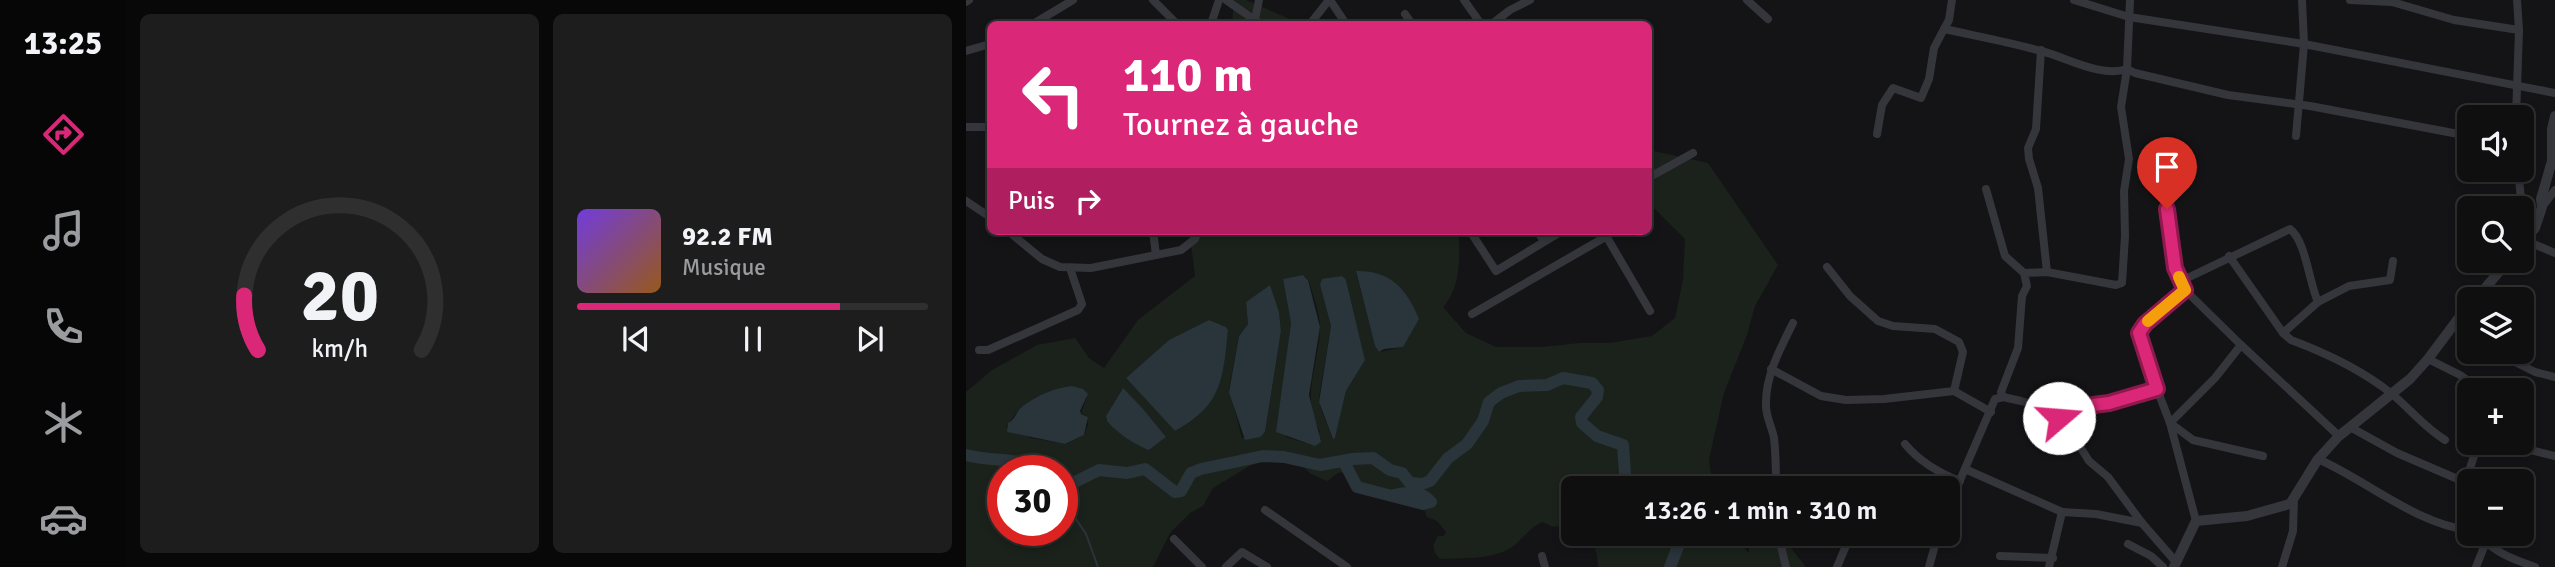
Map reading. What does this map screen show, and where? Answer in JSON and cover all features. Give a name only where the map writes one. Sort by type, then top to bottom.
[{"type":"street","points":[[1038,21],[1073,0]]},
{"type":"street","points":[[1153,0],[1174,21]]},
{"type":"street","points":[[1212,21],[1219,0]]},
{"type":"street","points":[[1226,0],[1255,21]]},
{"type":"street","points":[[1257,21],[1259,0]]},
{"type":"street","points":[[1312,21],[1329,0],[1344,21]]},
{"type":"street","points":[[1464,0],[1479,21]]},
{"type":"street","points":[[1496,21],[1530,0]]},
{"type":"street","points":[[1747,0],[1768,19]]},
{"type":"street","points":[[1877,134],[1882,105],[1893,88],[1921,98],[1926,91],[1934,48],[1949,20],[1952,0]]},
{"type":"street","points":[[2079,0],[2129,17],[2304,44],[2555,93]]},
{"type":"street","points":[[2024,273],[2047,272],[2116,285],[2122,282],[2124,191],[2129,159],[2121,107],[2127,69],[2130,0]]},
{"type":"street","points":[[2296,136],[2304,44],[2302,0]]},
{"type":"street","points":[[2350,0],[2392,2],[2454,20],[2519,30]]},
{"type":"street","points":[[2516,105],[2519,30],[2517,0]]},
{"type":"street","points":[[1405,14],[1410,21]]},
{"type":"street","points":[[1944,29],[2040,50],[2098,69],[2119,72],[2127,69],[2228,94],[2457,133]]},
{"type":"street","points":[[966,51],[987,45]]},
{"type":"street","points":[[2040,50],[2036,129],[2028,148],[2038,188],[2047,272]]},
{"type":"street","points":[[2542,207],[2541,198],[2552,161],[2552,129],[2555,116]]},
{"type":"street","points":[[966,127],[987,127]]},
{"type":"street","points":[[1652,176],[1693,153]]},
{"type":"street","points":[[1986,189],[2005,256],[2024,273],[2027,286],[2022,296],[2018,348],[2001,392],[2003,397]]},
{"type":"street","points":[[2534,229],[2542,207],[2555,190]]},
{"type":"street","points":[[966,201],[987,215]]},
{"type":"street","points":[[2167,209],[2174,259],[2185,290],[2339,436]]},
{"type":"street","points":[[2180,281],[2290,229],[2294,231],[2301,248],[2318,302]]},
{"type":"street","points":[[1013,235],[1042,259],[1070,268],[1100,267],[1181,250],[1196,235]]},
{"type":"street","points":[[1154,235],[1156,255]]},
{"type":"street","points":[[1473,235],[1496,271],[1555,235]]},
{"type":"street","points":[[1540,235],[1544,241]]},
{"type":"street","points":[[1472,314],[1602,235]]},
{"type":"street","points":[[1606,235],[1650,311]]},
{"type":"street","points":[[2534,246],[2555,253]]},
{"type":"street","points":[[2229,256],[2283,333],[2291,340],[2357,370],[2392,394],[2422,424],[2445,440]]},
{"type":"street","points":[[2283,333],[2318,302],[2349,286],[2390,280],[2393,261]]},
{"type":"street","points":[[1827,267],[1850,296],[1878,321],[1888,325],[1935,329],[1959,342],[1963,352],[1954,391]]},
{"type":"street","points":[[979,350],[988,350],[1079,310],[1082,304],[1070,268]]},
{"type":"street","points":[[2486,287],[2498,273]]},
{"type":"street","points":[[1960,481],[1980,429],[1996,399],[2003,397],[2046,408],[2069,429],[2090,461],[2108,477],[2175,564],[2188,543],[2196,521],[2170,423],[2139,333],[2145,324],[2185,290]]},
{"type":"street","points":[[2196,521],[2247,516],[2282,508],[2294,498],[2318,458],[2339,436],[2392,394],[2428,359],[2457,320]]},
{"type":"street","points":[[1776,476],[1774,437],[1766,409],[1771,369],[1793,323]]},
{"type":"street","points":[[2170,423],[2215,378],[2241,345]]},
{"type":"street","points":[[2428,359],[2464,378]]},
{"type":"street","points":[[2519,364],[2555,377]]},
{"type":"street","points":[[1771,369],[1812,393],[1846,400],[1884,399],[1954,391],[1991,412]]},
{"type":"street","points":[[2059,418],[2077,420],[2093,405],[2157,389]]},
{"type":"street","points":[[2170,423],[2193,440],[2263,456]]},
{"type":"street","points":[[2350,427],[2397,453],[2460,480],[2468,478],[2475,455]]},
{"type":"street","points":[[1905,444],[1914,455],[1946,476]]},
{"type":"street","points":[[2534,451],[2555,456]]},
{"type":"street","points":[[2318,458],[2429,519],[2457,528]]},
{"type":"street","points":[[1965,469],[2062,512],[2096,514],[2142,523]]},
{"type":"street","points":[[2282,567],[2293,531],[2294,498]]},
{"type":"street","points":[[1265,510],[1347,567]]},
{"type":"street","points":[[2049,567],[2062,512]]},
{"type":"street","points":[[1174,539],[1202,567]]},
{"type":"street","points":[[2128,544],[2151,556],[2163,567]]},
{"type":"street","points":[[1781,546],[1786,567]]},
{"type":"street","points":[[1837,567],[1847,546]]},
{"type":"street","points":[[1929,567],[1935,546]]},
{"type":"street","points":[[2476,567],[2484,546]]},
{"type":"street","points":[[2492,546],[2511,559],[2535,567]]},
{"type":"street","points":[[1226,567],[1242,552],[1267,567]]},
{"type":"street","points":[[1542,556],[1545,567]]},
{"type":"street","points":[[2000,556],[2053,558]]},
{"type":"shaded area","points":[[1234,0],[1246,0],[1294,21],[1232,21]]},
{"type":"shaded area","points":[[1652,151],[1708,163],[1778,265],[1755,306],[1747,335],[1724,393],[1709,459],[1712,476],[1561,476],[1561,526],[1554,527],[1542,522],[1516,544],[1500,553],[1440,559],[1435,554],[1434,545],[1438,536],[1444,536],[1446,532],[1437,521],[1427,517],[1424,509],[1358,491],[1345,472],[1338,473],[1327,481],[1311,474],[1298,462],[1272,459],[1251,465],[1213,488],[1203,506],[1190,513],[1170,533],[1153,567],[966,567],[966,392],[992,370],[1037,345],[1075,338],[1089,358],[1104,368],[1138,320],[1195,276],[1192,235],[1459,235],[1459,261],[1454,290],[1443,307],[1466,333],[1496,347],[1610,343],[1652,336],[1675,318],[1683,280],[1685,239],[1652,206]],"holes":[[[1356,272],[1403,347],[1379,352],[1375,346]],[[1303,275],[1308,279],[1314,297],[1320,328],[1311,393],[1311,405],[1320,432],[1305,443],[1286,437],[1282,397],[1291,322],[1283,279]],[[1346,280],[1365,360],[1346,391],[1335,438],[1332,437],[1320,407],[1319,397],[1331,326],[1320,285]],[[1270,285],[1279,312],[1281,331],[1265,432],[1242,438],[1229,389],[1239,336],[1248,324],[1246,302]],[[1209,320],[1228,330],[1221,377],[1202,412],[1175,431],[1126,378],[1169,340]],[[1122,389],[1166,437],[1149,450],[1132,442],[1107,421],[1106,416]],[[1036,397],[1087,397],[1081,413],[1087,416],[1088,425],[1084,435],[1066,444],[1031,438],[1006,427],[1018,411]]]},
{"type":"shaded area","points":[[1356,271],[1388,278],[1403,290],[1409,299],[1419,319],[1403,347],[1379,352],[1375,346]]},
{"type":"shaded area","points":[[1303,275],[1308,280],[1320,327],[1309,395],[1321,442],[1315,446],[1276,432],[1291,323],[1283,279]]},
{"type":"shaded area","points":[[1342,276],[1346,280],[1365,360],[1346,391],[1333,439],[1319,402],[1331,326],[1320,285],[1322,279]]},
{"type":"shaded area","points":[[1270,285],[1279,312],[1281,331],[1265,432],[1260,437],[1245,440],[1229,392],[1239,336],[1248,324],[1246,302]]},
{"type":"shaded area","points":[[1209,320],[1228,330],[1221,377],[1217,390],[1202,412],[1175,431],[1126,378],[1169,340]]},
{"type":"shaded area","points":[[1072,386],[1083,389],[1088,394],[1080,411],[1088,417],[1084,435],[1065,444],[1007,432],[1008,423],[1023,406],[1046,393]]},
{"type":"shaded area","points":[[1123,388],[1166,437],[1149,450],[1126,438],[1107,421],[1106,416]]},
{"type":"shaded area","points":[[1594,546],[1742,546],[1749,553],[1751,546],[1789,546],[1806,567],[1598,567]]},
{"type":"waterway","points":[[1078,480],[1099,470],[1127,473],[1145,469],[1175,492],[1181,491],[1191,473],[1263,456],[1284,457],[1320,465],[1373,458],[1390,470],[1402,473],[1410,483],[1422,484],[1430,481],[1448,458],[1467,444],[1483,421],[1489,402],[1501,393],[1519,386],[1547,385],[1563,378],[1592,383],[1598,390],[1597,397],[1581,417],[1582,423],[1597,436],[1623,445],[1625,476]]},
{"type":"waterway","points":[[966,455],[987,458]]},
{"type":"waterway","points":[[1344,462],[1357,487],[1423,504],[1431,502],[1414,493],[1394,495]]},
{"type":"waterway","points":[[1078,522],[1086,534],[1098,567]]},
{"type":"waterway","points":[[1670,567],[1678,546]]},
{"type":"slow traffic","points":[[2148,321],[2185,290],[2179,277]]},
{"type":"route","points":[[2059,418],[2077,420],[2093,405],[2157,389],[2139,333],[2145,324],[2185,290],[2175,268],[2167,209]]}]
